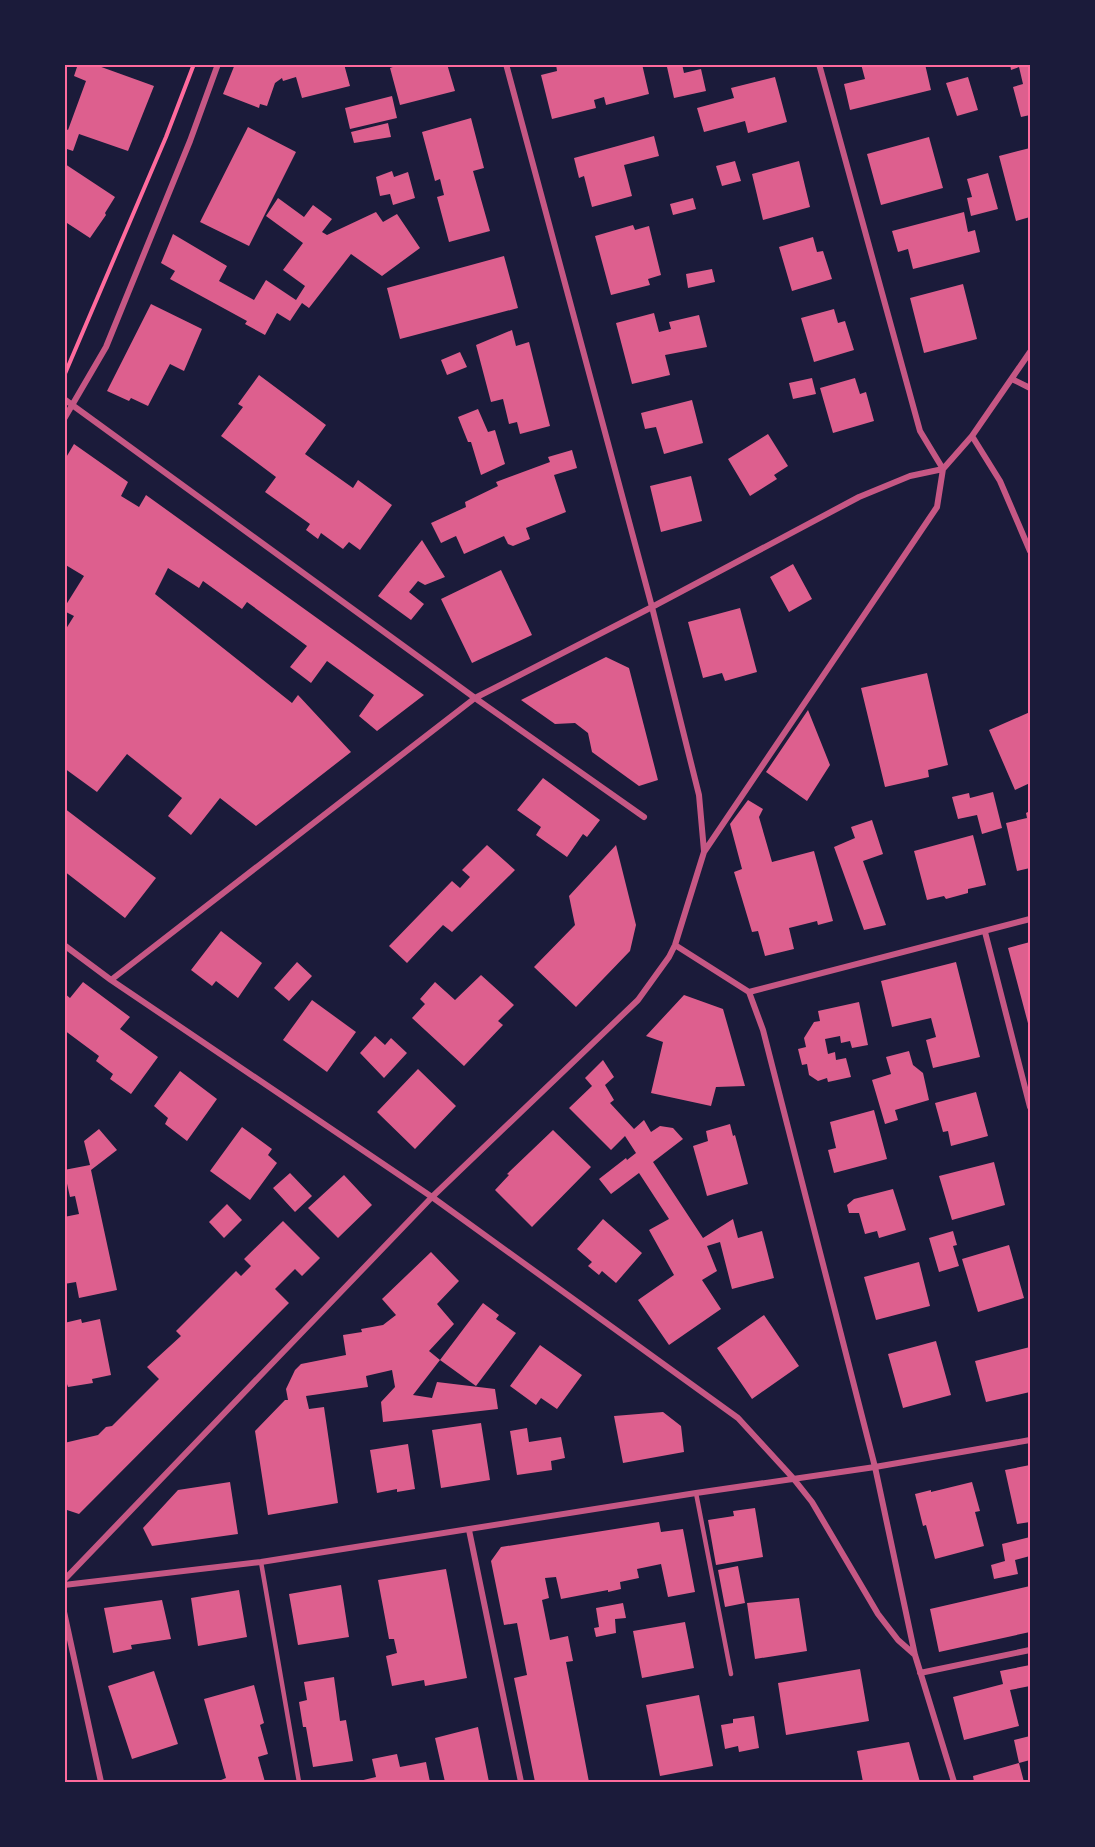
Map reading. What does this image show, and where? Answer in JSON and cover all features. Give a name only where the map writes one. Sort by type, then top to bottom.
[{"type":"street","points":[[64,419],[106,347],[190,141],[218,64]]},
{"type":"street","points":[[507,64],[652,606],[699,795],[704,852]]},
{"type":"street","points":[[819,64],[920,431],[943,469]]},
{"type":"street","points":[[64,1580],[432,1197],[638,1000],[675,945],[704,852],[937,507],[943,469],[972,436],[1030,352]]},
{"type":"street","points":[[1012,379],[1030,388]]},
{"type":"street","points":[[64,399],[475,698],[644,817]]},
{"type":"street","points":[[972,436],[1000,481],[1030,551]]},
{"type":"street","points":[[111,980],[475,698],[859,496],[910,476],[943,469]]},
{"type":"street","points":[[749,992],[1030,919]]},
{"type":"street","points":[[985,932],[1030,1107]]},
{"type":"street","points":[[64,945],[111,980],[432,1197],[738,1418],[812,1502],[878,1614],[898,1640],[915,1655]]},
{"type":"street","points":[[675,945],[749,992],[763,1030],[875,1467],[915,1655],[954,1782]]},
{"type":"street","points":[[64,1585],[261,1562],[875,1467],[1030,1440]]},
{"type":"street","points":[[469,1530],[521,1782]]},
{"type":"street","points":[[64,1612],[102,1782]]},
{"type":"street","points":[[920,1673],[1030,1650]]},
{"type":"lane","points":[[696,1493],[731,1674]]},
{"type":"lane","points":[[261,1562],[299,1782]]},
{"type":"path","points":[[64,376],[149,179],[194,64]]},
{"type":"building","points":[[78,64],[93,64],[154,86],[128,151],[79,134],[73,151],[64,148],[64,128],[68,130],[86,81],[74,76]]},
{"type":"building","points":[[235,64],[278,64],[279,67],[286,64],[344,64],[350,86],[302,98],[296,77],[283,81],[282,78],[275,83],[267,106],[260,104],[259,108],[223,94]]},
{"type":"building","points":[[401,64],[447,64],[455,91],[400,105],[390,68]]},
{"type":"building","points":[[556,64],[642,64],[649,94],[606,105],[604,97],[594,100],[596,108],[552,119],[541,75],[557,71]]},
{"type":"building","points":[[682,64],[684,73],[701,69],[706,91],[674,98],[667,67]]},
{"type":"building","points":[[861,64],[925,64],[931,90],[850,110],[844,84],[865,79]]},
{"type":"building","points":[[1010,64],[1030,64],[1030,115],[1021,117],[1013,87],[1023,84],[1019,67],[1011,70]]},
{"type":"building","points":[[775,77],[787,122],[748,133],[745,121],[704,132],[697,108],[734,98],[731,88]]},
{"type":"building","points":[[968,77],[978,110],[957,116],[946,83]]},
{"type":"building","points":[[392,96],[397,118],[350,129],[345,108]]},
{"type":"building","points":[[471,118],[484,168],[473,171],[490,231],[449,242],[437,197],[444,195],[440,179],[435,181],[422,132]]},
{"type":"building","points":[[388,123],[391,137],[354,143],[351,132]]},
{"type":"building","points":[[248,127],[296,152],[249,246],[200,222]]},
{"type":"building","points":[[654,136],[659,156],[624,165],[632,196],[592,207],[584,176],[579,178],[574,158]]},
{"type":"building","points":[[929,137],[943,188],[881,205],[867,154]]},
{"type":"building","points":[[1030,148],[1030,217],[1016,221],[999,156]]},
{"type":"building","points":[[735,161],[741,181],[722,186],[716,166]]},
{"type":"building","points":[[799,161],[810,207],[763,220],[752,174]]},
{"type":"building","points":[[65,164],[115,197],[90,238],[67,223],[64,228]]},
{"type":"building","points":[[392,171],[394,177],[408,172],[415,198],[393,205],[390,194],[380,196],[376,177]]},
{"type":"building","points":[[988,173],[998,209],[971,216],[967,198],[972,197],[967,179]]},
{"type":"building","points":[[278,198],[304,217],[313,205],[332,219],[322,232],[327,235],[376,212],[383,222],[397,214],[420,248],[382,276],[351,254],[309,308],[302,303],[290,321],[277,313],[265,335],[245,324],[247,321],[170,279],[175,271],[161,263],[173,234],[227,266],[219,281],[254,300],[266,280],[296,300],[305,286],[283,270],[303,243],[266,216]]},
{"type":"building","points":[[693,198],[696,209],[673,215],[670,204]]},
{"type":"building","points":[[964,212],[968,232],[975,230],[980,252],[913,269],[908,249],[898,252],[892,231]]},
{"type":"building","points":[[633,225],[635,230],[649,226],[661,275],[648,279],[650,285],[611,295],[595,236]]},
{"type":"building","points":[[813,237],[817,252],[823,251],[832,279],[792,291],[779,247]]},
{"type":"building","points":[[504,256],[518,308],[400,339],[387,288]]},
{"type":"building","points":[[712,269],[715,282],[688,288],[686,274]]},
{"type":"building","points":[[963,284],[977,339],[924,353],[910,298]]},
{"type":"building","points":[[151,304],[202,329],[184,371],[170,364],[148,406],[131,398],[129,401],[107,391]]},
{"type":"building","points":[[834,309],[838,323],[845,321],[854,350],[814,362],[801,318]]},
{"type":"building","points":[[654,313],[659,332],[671,329],[669,322],[699,315],[707,347],[665,355],[670,375],[632,384],[616,323]]},
{"type":"building","points":[[512,330],[516,346],[529,342],[550,426],[520,434],[517,422],[509,424],[503,399],[491,402],[476,345]]},
{"type":"building","points":[[460,352],[467,367],[447,375],[441,360]]},
{"type":"building","points":[[259,375],[326,425],[305,454],[353,488],[358,480],[392,505],[360,550],[349,542],[343,549],[321,533],[318,539],[306,530],[310,524],[265,492],[276,477],[221,436],[243,407],[238,404]]},
{"type":"building","points":[[812,378],[816,394],[793,399],[789,383]]},
{"type":"building","points":[[855,378],[860,394],[866,392],[874,421],[833,433],[820,388]]},
{"type":"building","points":[[692,400],[703,443],[664,454],[656,427],[645,429],[641,413]]},
{"type":"building","points":[[478,409],[488,432],[495,430],[505,464],[481,475],[471,442],[468,442],[458,417]]},
{"type":"building","points":[[768,434],[788,466],[774,475],[777,479],[750,496],[728,459]]},
{"type":"building","points":[[74,444],[128,482],[121,496],[139,507],[146,495],[424,695],[377,731],[359,716],[374,695],[327,661],[311,683],[290,667],[307,646],[247,602],[242,609],[203,581],[199,588],[168,568],[155,594],[292,703],[298,695],[351,752],[256,826],[220,798],[191,835],[168,816],[182,798],[127,754],[97,792],[64,768],[64,632],[74,616],[64,611],[64,608],[84,576],[64,564],[64,461]]},
{"type":"building","points":[[572,450],[577,468],[554,475],[566,512],[526,528],[530,539],[513,546],[508,544],[504,536],[464,554],[456,536],[441,543],[431,523],[466,507],[465,502],[498,486],[496,482],[550,462],[548,457]]},
{"type":"building","points":[[691,476],[702,521],[661,532],[650,486]]},
{"type":"building","points":[[422,540],[445,577],[425,585],[418,581],[409,592],[424,604],[411,620],[378,596]]},
{"type":"building","points":[[793,564],[812,599],[789,612],[770,577]]},
{"type":"building","points":[[501,570],[532,635],[472,663],[441,599]]},
{"type":"building","points":[[740,608],[757,672],[725,681],[722,673],[703,678],[688,622]]},
{"type":"building","points":[[606,657],[629,668],[658,780],[639,786],[592,752],[588,733],[575,723],[555,724],[521,700]]},
{"type":"building","points":[[927,673],[948,765],[928,770],[929,777],[885,787],[861,688]]},
{"type":"building","points":[[808,710],[830,765],[807,801],[766,772]]},
{"type":"building","points":[[1030,712],[1030,783],[1015,790],[989,730]]},
{"type":"building","points":[[543,778],[600,820],[587,837],[583,834],[567,857],[536,835],[541,827],[517,810]]},
{"type":"building","points":[[993,792],[1002,828],[982,834],[977,815],[958,819],[952,797],[969,793],[970,798]]},
{"type":"building","points":[[748,800],[763,809],[759,817],[772,862],[814,851],[833,921],[818,925],[817,921],[789,928],[794,949],[765,956],[758,931],[752,932],[734,872],[742,869],[730,824]]},
{"type":"building","points":[[64,808],[156,878],[125,918],[64,871]]},
{"type":"building","points":[[1030,811],[1030,868],[1017,871],[1006,823],[1027,818],[1026,813]]},
{"type":"building","points":[[872,820],[883,854],[863,861],[886,925],[864,930],[834,847],[855,838],[851,827]]},
{"type":"building","points":[[973,835],[986,885],[968,889],[968,893],[946,899],[944,896],[927,900],[914,851]]},
{"type":"building","points":[[487,845],[515,870],[452,932],[443,925],[407,963],[389,946],[452,881],[460,888],[470,877],[462,870]]},
{"type":"building","points":[[616,845],[636,925],[630,951],[576,1007],[534,967],[575,925],[569,896]]},
{"type":"building","points":[[221,931],[262,963],[238,998],[216,981],[212,986],[191,970]]},
{"type":"building","points":[[1030,942],[1030,1026],[1029,1027],[1008,948]]},
{"type":"building","points":[[297,962],[312,976],[289,1001],[274,988]]},
{"type":"building","points":[[956,962],[980,1057],[933,1068],[926,1040],[936,1037],[931,1018],[892,1027],[881,981]]},
{"type":"building","points":[[481,975],[514,1005],[498,1021],[503,1025],[464,1066],[412,1018],[425,1004],[420,999],[435,982],[455,1000]]},
{"type":"building","points":[[83,982],[130,1017],[120,1029],[158,1057],[131,1094],[110,1079],[113,1074],[96,1061],[99,1056],[64,1030],[64,993],[70,998]]},
{"type":"building","points":[[684,995],[723,1009],[745,1086],[716,1087],[711,1106],[651,1093],[663,1042],[646,1036]]},
{"type":"building","points":[[312,1000],[356,1032],[327,1072],[283,1040]]},
{"type":"building","points":[[859,1002],[868,1045],[852,1048],[850,1041],[841,1043],[840,1036],[825,1039],[828,1054],[835,1052],[836,1060],[846,1058],[851,1077],[828,1082],[827,1078],[818,1081],[809,1075],[807,1064],[802,1065],[798,1049],[806,1047],[804,1038],[814,1022],[820,1021],[818,1011]]},
{"type":"building","points":[[375,1036],[385,1045],[391,1038],[407,1053],[384,1078],[360,1053]]},
{"type":"building","points":[[909,1051],[913,1065],[923,1073],[929,1100],[895,1110],[898,1120],[885,1124],[872,1080],[891,1074],[886,1057]]},
{"type":"building","points":[[603,1060],[614,1077],[605,1085],[614,1100],[610,1103],[634,1129],[644,1120],[651,1132],[660,1126],[673,1128],[683,1139],[653,1162],[703,1238],[733,1219],[738,1238],[762,1231],[774,1278],[732,1289],[720,1242],[707,1246],[717,1271],[702,1280],[721,1309],[669,1345],[638,1300],[674,1275],[649,1230],[669,1219],[639,1173],[611,1194],[599,1179],[636,1153],[625,1136],[611,1150],[569,1108],[592,1086],[585,1078]]},
{"type":"building","points":[[418,1069],[456,1106],[415,1149],[377,1112]]},
{"type":"building","points":[[180,1071],[217,1099],[187,1141],[165,1124],[168,1118],[154,1106]]},
{"type":"building","points":[[976,1092],[988,1136],[951,1146],[948,1131],[943,1132],[935,1103]]},
{"type":"building","points":[[874,1110],[887,1159],[834,1173],[828,1150],[836,1148],[830,1122]]},
{"type":"building","points":[[730,1124],[748,1184],[707,1196],[693,1146],[708,1141],[706,1131]]},
{"type":"building","points":[[242,1127],[272,1149],[268,1155],[277,1163],[250,1200],[210,1171]]},
{"type":"building","points":[[99,1129],[117,1150],[91,1170],[117,1290],[79,1298],[76,1282],[64,1284],[64,1217],[79,1214],[75,1196],[70,1197],[64,1170],[90,1165],[84,1141]]},
{"type":"building","points":[[553,1130],[591,1167],[532,1227],[495,1190],[509,1175],[507,1174]]},
{"type":"building","points":[[994,1162],[1005,1205],[952,1220],[939,1176]]},
{"type":"building","points":[[290,1173],[312,1196],[295,1212],[273,1188]]},
{"type":"building","points":[[344,1175],[372,1205],[338,1238],[308,1208]]},
{"type":"building","points":[[893,1189],[906,1230],[879,1238],[877,1231],[865,1234],[859,1213],[849,1213],[847,1205],[854,1199]]},
{"type":"building","points":[[227,1204],[242,1220],[224,1238],[209,1222]]},
{"type":"building","points":[[603,1219],[642,1253],[616,1283],[602,1271],[599,1275],[588,1266],[592,1262],[577,1249]]},
{"type":"building","points":[[283,1221],[320,1258],[302,1276],[295,1269],[275,1289],[289,1303],[79,1514],[64,1509],[64,1443],[98,1435],[106,1427],[112,1426],[159,1379],[147,1367],[181,1336],[176,1331],[236,1271],[241,1276],[251,1266],[244,1259]]},
{"type":"building","points":[[953,1231],[957,1245],[953,1246],[959,1266],[939,1272],[929,1238]]},
{"type":"building","points":[[1009,1245],[1024,1298],[978,1312],[962,1259]]},
{"type":"building","points":[[431,1252],[459,1281],[437,1304],[454,1324],[429,1351],[440,1360],[413,1395],[432,1398],[437,1382],[495,1389],[498,1409],[383,1422],[381,1402],[395,1387],[392,1370],[366,1376],[368,1387],[306,1396],[309,1409],[324,1407],[338,1503],[268,1515],[255,1431],[285,1400],[288,1400],[286,1389],[295,1370],[301,1364],[346,1355],[343,1335],[383,1325],[396,1315],[382,1299]]},
{"type":"building","points":[[919,1262],[930,1306],[876,1320],[864,1277]]},
{"type":"building","points":[[483,1303],[499,1315],[496,1319],[516,1333],[476,1386],[440,1360]]},
{"type":"building","points":[[764,1315],[799,1366],[752,1399],[717,1348]]},
{"type":"building","points":[[81,1319],[82,1323],[100,1319],[111,1375],[92,1379],[93,1383],[68,1387],[64,1384],[64,1323]]},
{"type":"building","points":[[936,1341],[951,1395],[903,1408],[888,1354]]},
{"type":"building","points":[[540,1345],[582,1375],[557,1409],[541,1398],[536,1405],[510,1386]]},
{"type":"building","points":[[1030,1347],[1030,1392],[986,1402],[975,1361]]},
{"type":"building","points":[[663,1412],[681,1426],[684,1452],[623,1463],[614,1416]]},
{"type":"building","points":[[481,1423],[490,1480],[441,1488],[432,1430]]},
{"type":"building","points":[[527,1428],[529,1442],[561,1437],[565,1458],[551,1461],[552,1470],[517,1475],[510,1431]]},
{"type":"building","points":[[408,1444],[415,1489],[397,1492],[397,1489],[377,1493],[370,1450]]},
{"type":"building","points":[[1030,1465],[1030,1522],[1017,1524],[1005,1470]]},
{"type":"building","points":[[230,1482],[238,1534],[152,1546],[143,1528],[178,1490]]},
{"type":"building","points":[[972,1482],[980,1511],[975,1512],[984,1546],[935,1559],[915,1494]]},
{"type":"building","points":[[755,1508],[763,1557],[716,1565],[708,1520],[734,1516],[733,1511]]},
{"type":"building","points":[[659,1522],[661,1532],[683,1529],[695,1592],[668,1597],[661,1564],[637,1569],[639,1578],[620,1582],[621,1589],[561,1599],[556,1577],[545,1578],[549,1598],[542,1600],[550,1640],[568,1636],[573,1661],[566,1662],[589,1782],[535,1782],[514,1678],[527,1675],[517,1623],[504,1625],[491,1561],[501,1547]]},
{"type":"building","points":[[1030,1537],[1030,1556],[1015,1560],[1018,1574],[994,1579],[991,1565],[1005,1561],[1002,1544]]},
{"type":"building","points":[[738,1566],[745,1603],[725,1607],[718,1570]]},
{"type":"building","points":[[446,1569],[467,1678],[425,1686],[424,1680],[392,1686],[386,1656],[397,1653],[394,1639],[389,1639],[378,1580]]},
{"type":"building","points":[[341,1585],[349,1637],[298,1645],[289,1594]]},
{"type":"building","points":[[1030,1586],[1030,1632],[939,1652],[930,1609]]},
{"type":"building","points":[[239,1590],[247,1637],[198,1646],[191,1598]]},
{"type":"building","points":[[799,1598],[807,1651],[755,1659],[747,1603]]},
{"type":"building","points":[[162,1600],[171,1639],[131,1645],[132,1649],[113,1653],[104,1608]]},
{"type":"building","points":[[623,1603],[626,1618],[615,1619],[616,1633],[596,1637],[594,1628],[599,1627],[596,1608]]},
{"type":"building","points":[[685,1622],[694,1668],[642,1678],[633,1631]]},
{"type":"building","points":[[1030,1665],[1030,1686],[1010,1690],[1019,1726],[964,1740],[953,1697],[1003,1684],[1000,1671]]},
{"type":"building","points":[[860,1669],[869,1721],[786,1735],[778,1683]]},
{"type":"building","points":[[154,1671],[178,1744],[132,1759],[108,1686]]},
{"type":"building","points":[[334,1677],[340,1721],[346,1720],[353,1761],[313,1767],[299,1702],[307,1700],[304,1682]]},
{"type":"building","points":[[254,1685],[264,1723],[260,1725],[268,1754],[258,1757],[265,1782],[221,1782],[226,1778],[204,1699]]},
{"type":"building","points":[[699,1695],[713,1766],[660,1776],[646,1705]]},
{"type":"building","points":[[754,1716],[759,1748],[739,1752],[738,1746],[725,1749],[721,1725],[733,1723],[733,1719]]},
{"type":"building","points":[[478,1727],[489,1782],[445,1782],[435,1738]]},
{"type":"building","points":[[1030,1736],[1030,1760],[1019,1763],[1014,1740]]},
{"type":"building","points":[[909,1742],[920,1782],[863,1782],[857,1751]]},
{"type":"building","points":[[397,1754],[400,1767],[426,1762],[430,1782],[355,1782],[376,1777],[372,1759]]},
{"type":"building","points":[[1019,1763],[1024,1782],[974,1782],[973,1776]]}]
